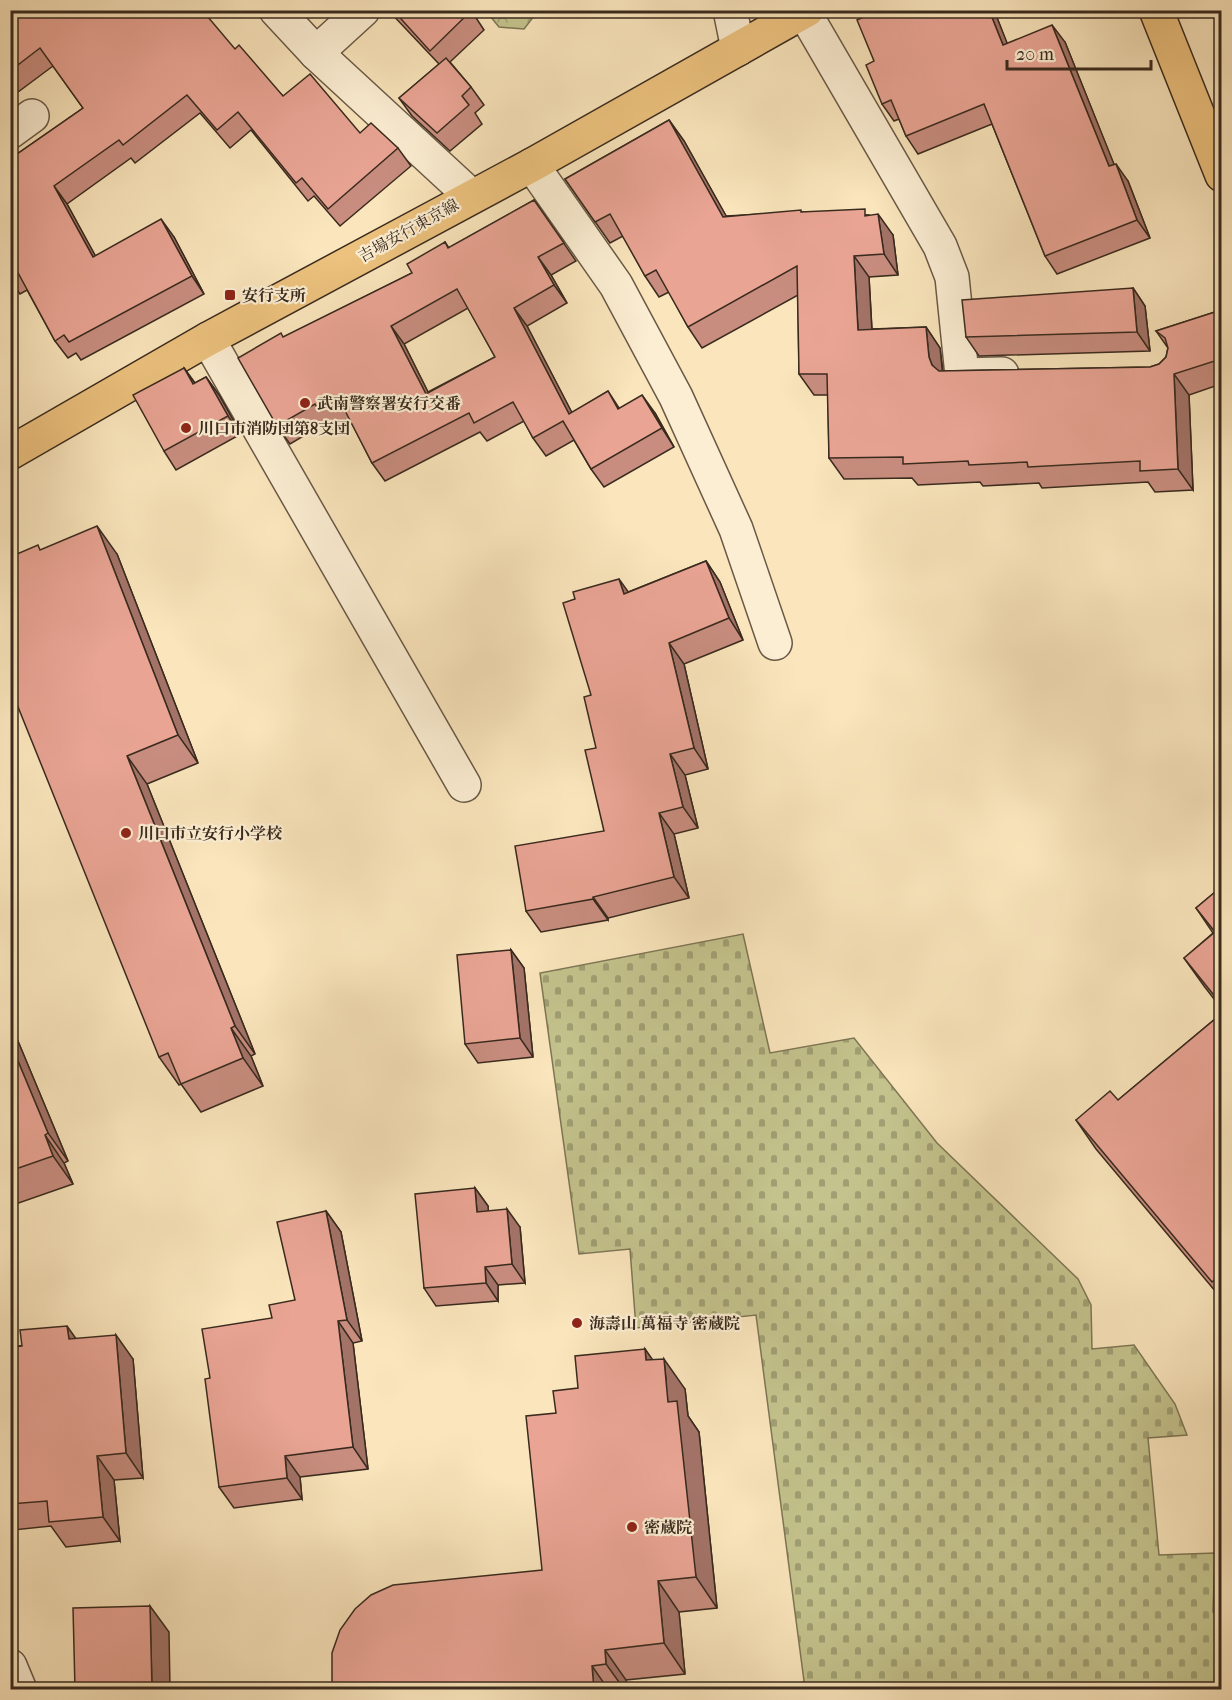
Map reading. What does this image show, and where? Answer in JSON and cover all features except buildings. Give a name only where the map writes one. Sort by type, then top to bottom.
[{"type":"main road","points":[[1155,10],[1221,175]]},
{"type":"main road","name":"吉場安行東京線","points":[[10,453],[208,339],[532,165],[806,11]]},
{"type":"street","points":[[276,10],[316,53],[471,196]]},
{"type":"street","points":[[316,53],[363,10]]},
{"type":"street","points":[[730,10],[738,49]]},
{"type":"street","points":[[806,11],[940,246],[952,277],[962,375],[1033,373]]},
{"type":"street","points":[[532,165],[616,285],[676,397],[736,529],[775,643]]},
{"type":"street","points":[[208,339],[464,785]]},
{"type":"street","points":[[10,1666],[20,1689]]},
{"type":"green space","points":[[486,11],[538,11],[524,29],[499,27]]},
{"type":"green space","points":[[743,934],[770,1053],[854,1038],[937,1143],[1078,1279],[1091,1305],[1092,1349],[1134,1345],[1175,1404],[1187,1435],[1148,1438],[1159,1555],[1215,1553],[1213,1612],[1221,1622],[1221,1689],[793,1689],[804,1681],[756,1315],[636,1328],[630,1249],[579,1254],[540,973]]},
{"type":"place","name":"安行支所","points":[[230,295]]},
{"type":"place","name":"武南警察署安行交番","points":[[305,403]]},
{"type":"place","name":"川口市消防団第8支団","points":[[186,428]]},
{"type":"place","name":"川口市立安行小学校","points":[[126,833]]},
{"type":"place","name":"海壽山 萬福寺 密蔵院","points":[[577,1323]]},
{"type":"place","name":"密蔵院","points":[[632,1527]]}]
